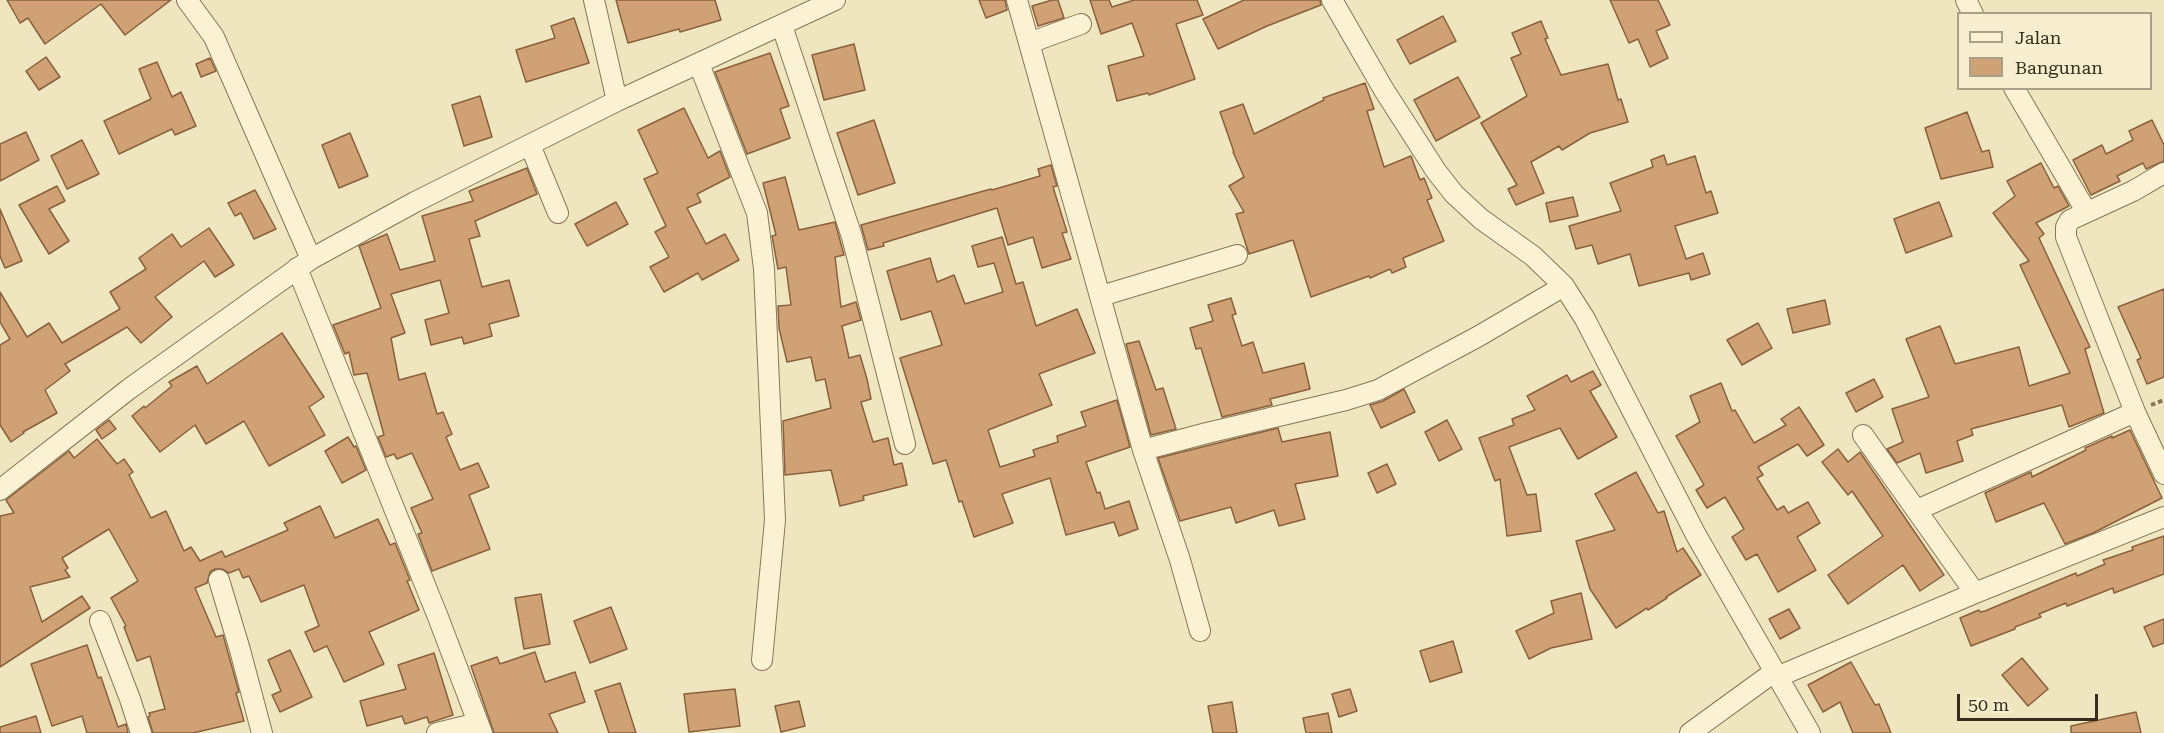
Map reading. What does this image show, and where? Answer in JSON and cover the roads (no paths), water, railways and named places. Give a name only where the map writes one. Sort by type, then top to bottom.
[{"type":"street","points":[[187,0],[214,37],[304,263],[480,728],[437,733]]},
{"type":"street","points":[[594,0],[617,100]]},
{"type":"street","points":[[0,490],[129,389],[304,263],[415,202],[617,100],[835,0]]},
{"type":"street","points":[[1017,0],[1143,450],[1180,560],[1200,631]]},
{"type":"street","points":[[1332,0],[1384,90],[1454,194],[1481,219],[1533,256],[1564,286],[1585,319],[1696,536],[1810,733]]},
{"type":"street","points":[[1029,43],[1081,24]]},
{"type":"street","points":[[782,26],[852,237],[905,444]]},
{"type":"street","points":[[699,64],[757,213],[764,269],[775,520],[762,660]]},
{"type":"street","points":[[2015,90],[2086,211]]},
{"type":"street","points":[[530,145],[558,213]]},
{"type":"street","points":[[2164,173],[2133,191],[2086,211],[2070,220],[2066,227],[2066,237],[2135,412],[2164,474]]},
{"type":"street","points":[[1101,296],[1158,281],[1237,255]]},
{"type":"street","points":[[1143,450],[1327,405],[1378,390],[1479,336],[1564,286]]},
{"type":"street","points":[[1917,510],[2135,412]]},
{"type":"street","points":[[1863,435],[1975,593]]},
{"type":"street","points":[[1690,733],[1775,674],[2164,516]]},
{"type":"street","points":[[219,580],[262,733]]},
{"type":"street","points":[[100,621],[141,733]]}]
